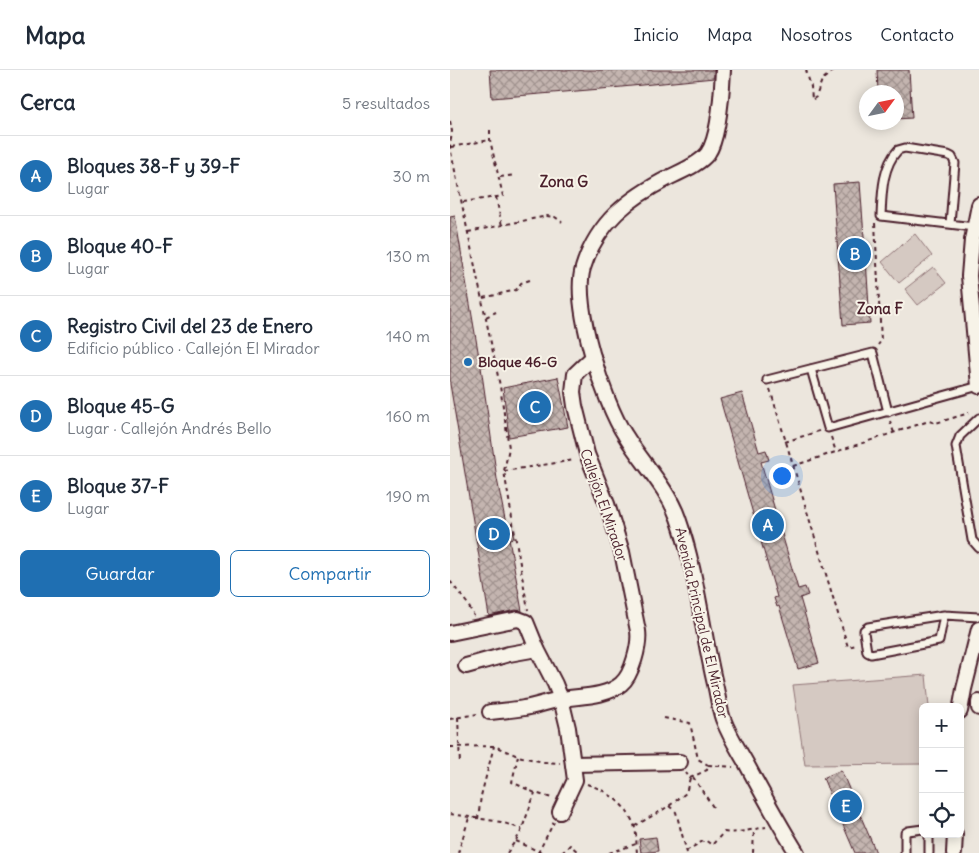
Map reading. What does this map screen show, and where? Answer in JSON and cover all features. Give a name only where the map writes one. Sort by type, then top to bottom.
[{"type":"street","name":"Avenida Principal de El Mirador","points":[[723,70],[716,126],[707,154],[690,167],[651,187],[611,217],[591,249],[580,282],[593,357],[605,396],[615,419],[635,451],[656,478],[678,517],[692,570],[723,719],[733,742],[797,853]]},
{"type":"street","points":[[979,205],[974,226],[969,276],[979,386]]},
{"type":"street","name":"Callejón El Mirador","points":[[561,699],[597,694],[619,686],[627,677],[639,640],[622,552],[607,504],[582,440],[574,399],[573,380],[575,374],[593,357]]},
{"type":"street","points":[[450,633],[518,619],[526,623],[537,649],[556,684],[561,699],[575,780],[562,806]]},
{"type":"street","points":[[961,703],[979,629]]},
{"type":"street","points":[[466,666],[509,654],[537,649]]},
{"type":"street","points":[[490,712],[525,708],[561,699]]},
{"type":"street","points":[[979,702],[979,708]]},
{"type":"street","points":[[573,764],[680,762]]},
{"type":"street","points":[[954,853],[955,838]]},
{"type":"lane","points":[[950,224],[955,163],[952,157],[905,148],[898,150],[887,167],[882,199],[882,216],[950,224],[974,226]]},
{"type":"lane","points":[[767,380],[873,353],[888,412]]},
{"type":"lane","points":[[811,369],[828,428],[979,386]]},
{"type":"lane","points":[[979,418],[960,436],[956,446],[972,540],[979,548]]},
{"type":"lane","points":[[944,615],[940,640],[937,642],[870,654],[868,652],[864,630],[868,627],[944,615],[979,617]]},
{"type":"lane","points":[[905,853],[905,833],[919,830]]},
{"type":"lane","points":[[929,838],[929,853]]},
{"type":"path","points":[[806,70],[811,86],[812,100],[816,97],[822,80],[834,70]]},
{"type":"path","points":[[450,121],[452,130],[450,147],[500,386],[509,448],[504,471],[529,607],[526,623]]},
{"type":"path","points":[[462,202],[503,196],[490,140],[490,127]]},
{"type":"path","points":[[450,147],[490,140]]},
{"type":"path","points":[[500,178],[515,175]]},
{"type":"path","points":[[496,197],[502,226]]},
{"type":"path","points":[[468,232],[547,216],[555,217],[562,222]]},
{"type":"path","points":[[873,353],[881,341],[875,223],[882,216]]},
{"type":"path","points":[[482,298],[516,290],[521,283],[530,280]]},
{"type":"path","points":[[486,317],[496,312]]},
{"type":"path","points":[[767,380],[848,647],[865,643]]},
{"type":"path","points":[[888,412],[894,433]]},
{"type":"path","points":[[793,466],[929,421],[936,423],[970,413]]},
{"type":"path","points":[[785,442],[828,428],[836,452]]},
{"type":"path","points":[[504,471],[575,460],[574,450],[582,440]]},
{"type":"path","points":[[450,582],[467,603],[480,626]]},
{"type":"path","points":[[450,719],[490,712]]},
{"type":"path","points":[[458,717],[460,765]]},
{"type":"path","points":[[664,718],[690,723],[698,759],[708,764],[734,767],[746,764]]},
{"type":"path","points":[[450,747],[494,746],[518,756],[543,762],[573,764]]},
{"type":"path","points":[[478,819],[481,796],[494,746]]},
{"type":"path","points":[[518,756],[512,782],[562,806],[539,852]]},
{"type":"path","points":[[634,826],[669,806],[686,793],[690,778],[707,770],[708,764]]},
{"type":"path","points":[[693,776],[714,810]]},
{"type":"path","points":[[575,780],[605,790],[624,808],[634,826],[637,853]]},
{"type":"path","points":[[507,853],[522,829],[535,793]]},
{"type":"path","points":[[669,806],[676,812],[686,852],[706,840],[712,844],[724,832],[754,830],[780,823]]},
{"type":"path","points":[[450,814],[501,822],[522,829]]},
{"type":"path","points":[[458,853],[469,818]]},
{"type":"path","points":[[753,853],[754,830]]},
{"type":"path","points":[[516,840],[542,853]]},
{"type":"path","points":[[609,853],[636,844]]},
{"type":"path","points":[[562,853],[570,845],[579,853]]},
{"type":"shaded area","points":[[915,234],[932,256],[899,283],[882,262]]},
{"type":"shaded area","points":[[933,267],[946,283],[918,305],[905,289]]},
{"type":"shaded area","points":[[926,675],[929,703],[919,703],[919,764],[805,765],[793,685]]},
{"type":"building","points":[[490,70],[714,70],[714,78],[492,98]]},
{"type":"building","points":[[877,70],[909,70],[912,118],[904,118],[904,85],[878,85]]},
{"type":"building","points":[[860,182],[865,250],[871,249],[871,259],[866,259],[870,323],[843,325],[833,184]]},
{"type":"building","points":[[455,216],[479,357],[485,356],[486,366],[481,367],[497,479],[507,529],[512,528],[514,538],[509,539],[522,611],[516,610],[489,616],[450,384],[450,217]]},
{"type":"building","points":[[558,377],[568,427],[509,437],[503,388]]},
{"type":"building","points":[[742,393],[759,452],[766,450],[769,460],[761,462],[798,589],[805,587],[808,595],[800,598],[819,663],[798,669],[779,606],[777,607],[774,598],[777,597],[720,399]]},
{"type":"building","points":[[841,770],[876,853],[855,853],[823,778]]},
{"type":"building","points":[[656,837],[658,851],[641,853],[639,839]]},
{"type":"place","name":"Bloque 40-F","points":[[855,254]]},
{"type":"place","name":"Bloque 46-G","points":[[468,362]]},
{"type":"place","name":"Registro Civil del 23 de Enero","points":[[535,407]]},
{"type":"place","name":"Bloques 38-F y 39-F","points":[[768,525]]},
{"type":"place","name":"Bloque 45-G","points":[[494,534]]},
{"type":"place","name":"Bloque 37-F","points":[[846,806]]},
{"type":"district","name":"Zona G","points":[[564,181]]},
{"type":"district","name":"Zona F","points":[[880,308]]}]
